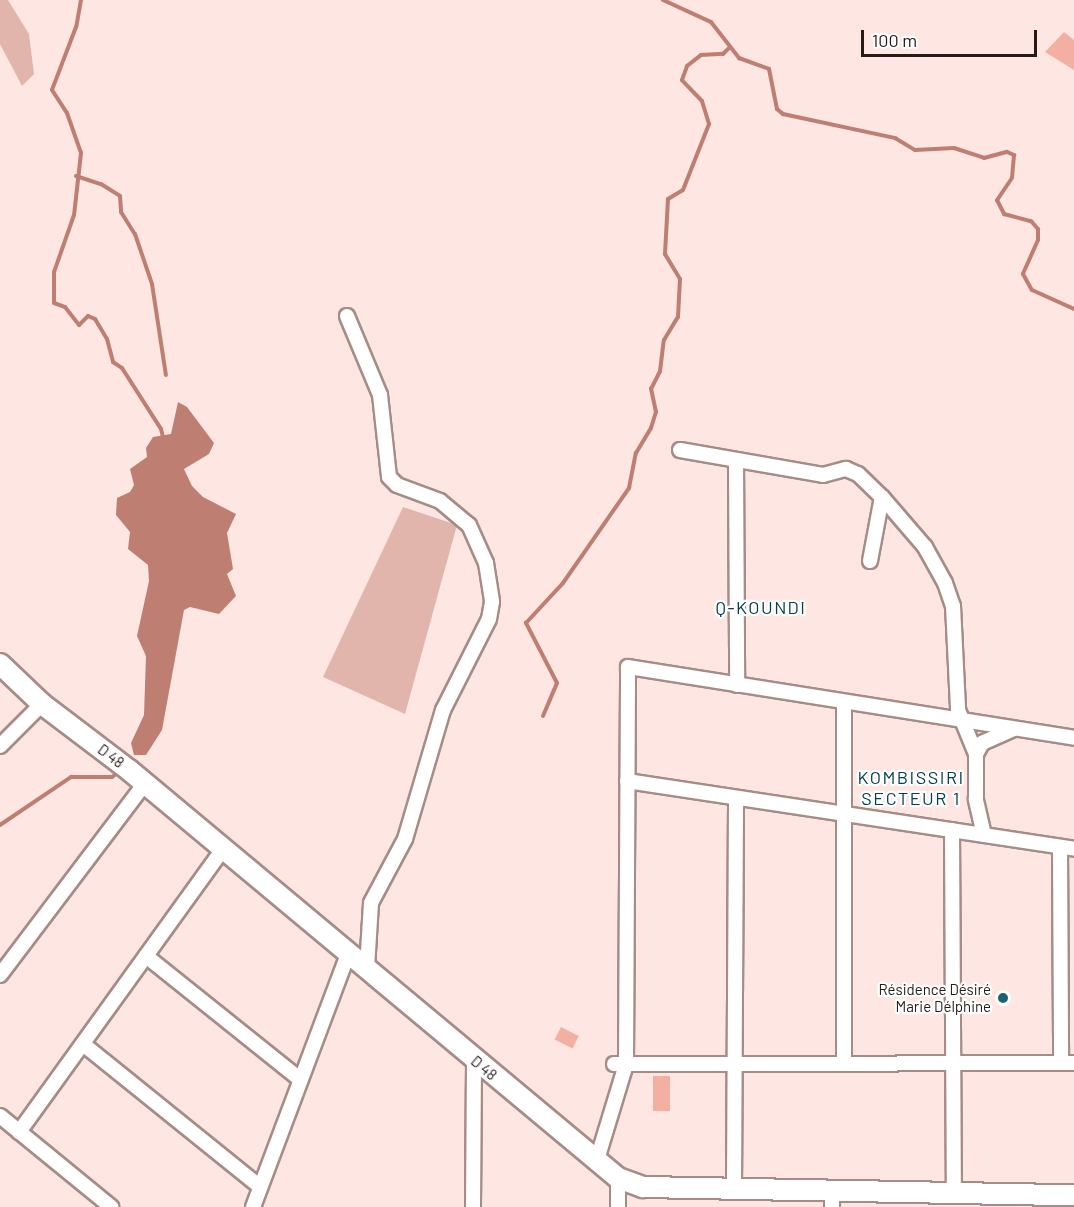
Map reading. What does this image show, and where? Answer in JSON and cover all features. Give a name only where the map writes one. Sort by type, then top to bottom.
[{"type":"street","points":[[347,316],[380,395],[389,477],[397,484],[449,506],[469,525],[486,563],[492,602],[489,619],[443,710],[405,839],[371,903],[367,969]]},
{"type":"street","points":[[680,450],[823,475],[846,469],[858,474],[882,497],[925,547],[948,591],[953,606],[960,718],[976,754],[976,799],[984,836]]},
{"type":"street","points":[[736,460],[737,685]]},
{"type":"street","points":[[870,561],[882,497]]},
{"type":"street","name":"D 48","points":[[0,664],[42,704],[146,783],[596,1163],[618,1178],[643,1187],[734,1188],[832,1199],[954,1193],[1045,1201],[1074,1195]]},
{"type":"street","points":[[596,1163],[620,1064],[628,667],[960,718],[1074,738]]},
{"type":"street","points":[[844,702],[844,1064]]},
{"type":"street","points":[[0,746],[42,704]]},
{"type":"street","points":[[976,754],[988,739],[1016,729]]},
{"type":"street","points":[[620,1064],[1067,1063],[1067,848],[627,781]]},
{"type":"street","points":[[0,975],[146,783]]},
{"type":"street","points":[[734,1188],[736,798]]},
{"type":"street","points":[[952,830],[954,1193]]},
{"type":"street","points":[[19,1132],[223,849]]},
{"type":"street","points":[[253,1207],[348,954]]},
{"type":"street","points":[[146,956],[301,1080]]},
{"type":"street","points":[[83,1044],[260,1187]]},
{"type":"street","points":[[473,1207],[474,1059]]},
{"type":"street","points":[[0,1116],[111,1207]]},
{"type":"street","points":[[618,1178],[618,1207]]},
{"type":"shaded area","points":[[0,0],[8,0],[29,34],[34,74],[22,86],[0,44]]},
{"type":"shaded area","points":[[178,402],[187,407],[214,443],[209,454],[184,469],[192,486],[203,497],[236,514],[227,533],[233,569],[227,574],[236,596],[219,614],[190,607],[184,610],[162,730],[146,755],[134,755],[131,743],[144,715],[146,656],[137,636],[149,581],[148,565],[128,549],[130,532],[116,515],[117,498],[130,492],[134,485],[130,469],[147,457],[146,448],[153,437],[171,434]]},
{"type":"shaded area","points":[[403,507],[457,525],[405,714],[323,677]]},
{"type":"building","points":[[1064,32],[1074,40],[1074,70],[1045,52]]},
{"type":"building","points":[[561,1027],[579,1036],[572,1049],[555,1039]]},
{"type":"building","points":[[653,1076],[670,1076],[670,1111],[653,1111]]},
{"type":"waterway","points":[[81,0],[76,27],[52,90],[67,113],[81,153],[74,215],[54,272],[54,303],[65,307],[79,325],[88,316],[95,319],[107,339],[113,362],[122,368],[161,429],[164,441]]},
{"type":"waterway","points":[[663,0],[711,22],[739,58],[769,69],[777,109],[783,114],[895,138],[915,150],[954,148],[984,158],[1007,152],[1014,155],[1012,178],[997,200],[1004,214],[1031,221],[1038,229],[1038,240],[1023,274],[1032,290],[1074,309]]},
{"type":"waterway","points":[[543,716],[557,683],[526,623],[563,583],[629,488],[636,453],[651,428],[656,412],[651,389],[660,371],[664,340],[678,317],[680,279],[665,254],[668,199],[683,190],[709,124],[702,101],[682,80],[687,66],[701,55],[723,54],[729,48]]},
{"type":"waterway","points":[[76,176],[101,184],[120,196],[121,212],[135,234],[152,284],[166,375]]},
{"type":"waterway","points":[[0,825],[71,777],[112,777],[120,771]]},
{"type":"place","name":"Résidence Désiré Marie Délphine","points":[[1003,998]]},
{"type":"district","name":"Q-KOUNDI","points":[[761,607]]},
{"type":"district","name":"KOMBISSIRI SECTEUR 1","points":[[911,788]]}]
